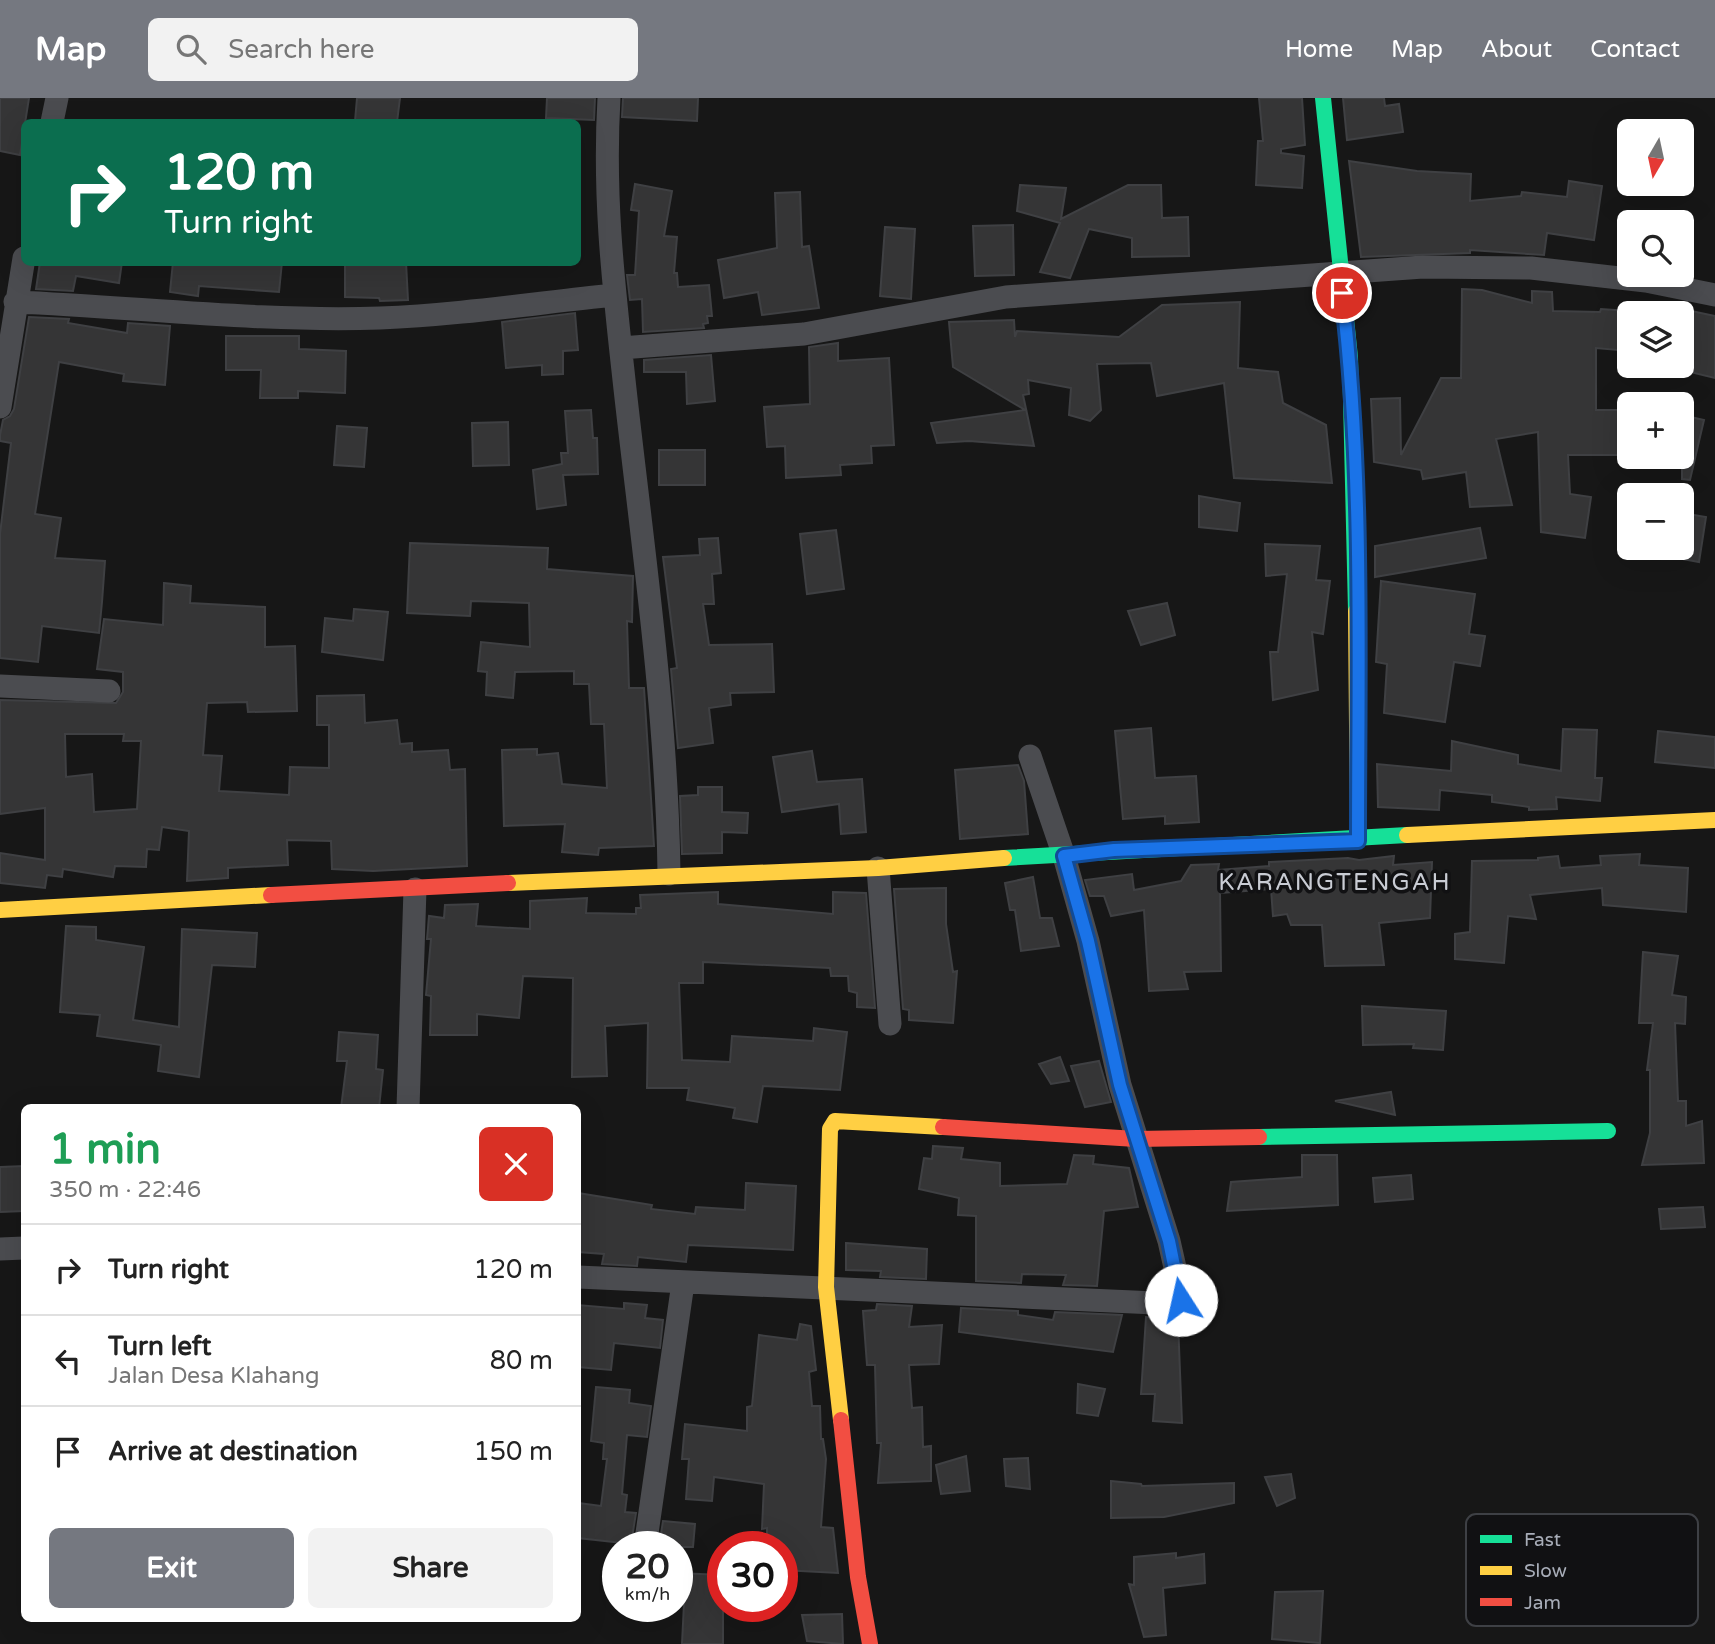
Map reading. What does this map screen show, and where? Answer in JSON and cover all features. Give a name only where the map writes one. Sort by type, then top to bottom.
[{"type":"street","points":[[53,119],[57,98]]},
{"type":"street","points":[[610,98],[607,219],[612,295],[621,348],[668,795],[669,874]]},
{"type":"street","points":[[1323,98],[1350,357],[1355,476],[1358,841]]},
{"type":"street","points":[[0,407],[22,266]]},
{"type":"street","points":[[621,348],[804,334],[1006,297],[1423,267],[1531,268],[1646,281],[1715,295]]},
{"type":"street","points":[[15,302],[234,316],[380,318],[612,295]]},
{"type":"street","points":[[0,686],[108,691]]},
{"type":"street","points":[[581,1277],[1178,1304],[1181,1294],[1169,1241],[1136,1139],[1064,856],[1030,756]]},
{"type":"street","points":[[0,910],[669,874],[878,868],[1064,856],[1114,850],[1358,841],[1715,820]]},
{"type":"street","points":[[878,868],[890,1024]]},
{"type":"street","points":[[408,1104],[415,889]]},
{"type":"street","points":[[870,1644],[858,1577],[826,1287],[830,1129],[835,1121],[1136,1139],[1608,1130]]},
{"type":"street","points":[[0,1249],[21,1248]]},
{"type":"street","points":[[647,1531],[683,1283]]},
{"type":"building","points":[[0,98],[29,98],[26,119],[21,119],[20,155],[0,151]]},
{"type":"building","points":[[357,98],[400,98],[397,119],[355,119]]},
{"type":"building","points":[[547,98],[595,98],[594,120],[546,118]]},
{"type":"building","points":[[623,98],[698,98],[697,121],[622,117]]},
{"type":"building","points":[[1259,98],[1302,98],[1305,145],[1281,149],[1281,153],[1304,156],[1302,188],[1256,185],[1258,141],[1263,141]]},
{"type":"building","points":[[1343,98],[1384,98],[1385,106],[1399,104],[1403,132],[1347,140]]},
{"type":"building","points":[[1349,161],[1417,171],[1471,174],[1470,201],[1521,196],[1522,192],[1567,197],[1569,181],[1602,186],[1594,240],[1547,233],[1544,255],[1470,250],[1470,253],[1361,257]]},
{"type":"building","points":[[635,184],[672,191],[664,236],[677,237],[674,273],[677,273],[678,287],[709,285],[712,316],[707,316],[708,323],[703,324],[704,328],[643,332],[642,299],[630,300],[627,275],[635,275],[639,211],[631,210]]},
{"type":"building","points":[[1020,185],[1066,188],[1061,219],[1128,185],[1161,185],[1162,218],[1188,217],[1189,256],[1132,257],[1132,238],[1089,229],[1070,278],[1040,272],[1060,223],[1017,211]]},
{"type":"building","points":[[800,192],[802,247],[809,246],[819,308],[762,315],[758,292],[724,298],[718,260],[777,248],[775,193]]},
{"type":"building","points":[[1013,225],[1014,275],[975,276],[973,226]]},
{"type":"building","points":[[885,227],[915,229],[911,299],[880,296]]},
{"type":"building","points":[[39,266],[121,266],[119,283],[76,276],[73,291],[36,289]]},
{"type":"building","points":[[173,266],[282,266],[279,292],[199,286],[198,296],[170,292]]},
{"type":"building","points":[[345,266],[406,266],[408,300],[380,301],[379,298],[345,297]]},
{"type":"building","points":[[1462,289],[1482,290],[1532,303],[1532,291],[1552,292],[1553,311],[1617,310],[1617,350],[1596,348],[1596,410],[1617,410],[1617,455],[1568,455],[1570,494],[1591,497],[1585,538],[1541,532],[1538,432],[1496,439],[1512,505],[1470,507],[1466,472],[1423,479],[1421,470],[1374,462],[1371,399],[1400,398],[1401,455],[1441,378],[1461,378]]},
{"type":"building","points":[[1240,302],[1238,368],[1278,372],[1283,403],[1326,425],[1332,483],[1234,478],[1224,383],[1157,396],[1151,363],[1097,364],[1101,410],[1090,421],[1069,415],[1071,388],[1028,380],[1029,394],[1023,395],[1034,446],[969,441],[937,443],[931,423],[1025,410],[953,367],[949,322],[1014,320],[1015,337],[1017,331],[1119,337],[1162,305]]},
{"type":"building","points":[[1694,312],[1715,316],[1715,378],[1694,373]]},
{"type":"building","points":[[575,313],[578,350],[563,351],[563,374],[542,375],[542,365],[506,368],[502,322]]},
{"type":"building","points":[[29,317],[69,319],[68,323],[127,333],[128,323],[170,326],[165,385],[123,381],[124,374],[59,362],[35,514],[61,518],[55,558],[105,561],[99,633],[42,626],[38,662],[0,658],[0,534],[11,443],[0,441],[0,435],[3,420],[10,416],[14,409]]},
{"type":"building","points":[[226,336],[299,336],[299,349],[346,351],[345,393],[298,391],[298,398],[260,398],[261,370],[226,370]]},
{"type":"building","points":[[838,343],[838,361],[889,358],[894,445],[871,446],[872,463],[840,465],[841,475],[786,478],[785,446],[767,447],[764,407],[810,404],[809,347]]},
{"type":"building","points":[[711,355],[715,401],[687,404],[686,372],[644,372],[644,360]]},
{"type":"building","points":[[591,410],[593,438],[597,438],[598,474],[563,475],[566,505],[537,509],[533,470],[562,464],[561,453],[568,453],[565,411]]},
{"type":"building","points":[[1694,418],[1704,420],[1694,463]]},
{"type":"building","points":[[508,422],[509,465],[473,466],[472,423]]},
{"type":"building","points":[[337,426],[367,428],[364,467],[334,465]]},
{"type":"building","points":[[659,450],[705,450],[705,485],[659,485]]},
{"type":"building","points":[[1682,469],[1693,469],[1690,480],[1682,479]]},
{"type":"building","points":[[1199,496],[1240,503],[1237,531],[1199,527]]},
{"type":"building","points":[[1694,515],[1706,517],[1699,562],[1688,560],[1694,560]]},
{"type":"building","points":[[1480,528],[1486,558],[1375,577],[1375,546]]},
{"type":"building","points":[[836,530],[844,589],[807,594],[800,534]]},
{"type":"building","points":[[718,538],[721,573],[712,574],[714,604],[703,604],[709,645],[772,644],[774,692],[730,693],[731,705],[709,708],[713,743],[678,748],[671,669],[677,668],[663,557],[700,555],[699,539]]},
{"type":"building","points":[[410,543],[548,548],[547,569],[633,576],[632,622],[627,621],[629,688],[644,688],[654,846],[599,848],[598,855],[562,852],[565,824],[504,826],[502,750],[537,749],[537,755],[558,753],[562,784],[607,788],[604,724],[591,724],[589,684],[574,684],[574,671],[515,672],[513,698],[486,695],[487,672],[478,671],[481,642],[530,647],[529,603],[471,601],[470,616],[407,613]]},
{"type":"building","points":[[1265,544],[1320,546],[1316,580],[1330,581],[1323,634],[1312,632],[1318,690],[1273,700],[1270,652],[1278,652],[1287,574],[1266,576]]},
{"type":"building","points":[[1381,581],[1475,594],[1469,634],[1485,636],[1480,666],[1454,662],[1445,722],[1384,713],[1387,664],[1376,662]]},
{"type":"building","points":[[164,583],[191,586],[190,603],[265,607],[265,647],[295,646],[297,711],[248,712],[247,702],[207,703],[203,755],[222,756],[219,791],[289,795],[290,767],[329,768],[329,725],[317,725],[317,696],[364,695],[365,723],[397,720],[400,744],[412,743],[412,752],[448,750],[450,770],[465,769],[467,866],[373,871],[332,869],[331,841],[287,840],[288,865],[228,868],[228,878],[187,881],[189,831],[162,827],[159,850],[147,849],[146,867],[115,866],[113,877],[63,869],[62,877],[47,875],[45,888],[0,883],[0,853],[45,860],[45,808],[0,814],[0,700],[116,703],[123,692],[123,672],[97,669],[104,619],[163,625]],"holes":[[[65,734],[124,734],[123,741],[141,741],[137,809],[94,812],[92,774],[66,777]]]},
{"type":"building","points":[[1167,603],[1175,635],[1141,645],[1128,611]]},
{"type":"building","points":[[354,609],[388,612],[383,660],[322,652],[325,618],[353,621]]},
{"type":"building","points":[[1151,728],[1155,778],[1196,776],[1199,822],[1165,824],[1165,816],[1123,819],[1115,731]]},
{"type":"building","points":[[1563,729],[1597,730],[1595,778],[1602,778],[1600,801],[1556,797],[1557,809],[1529,810],[1529,807],[1492,802],[1492,795],[1440,790],[1439,810],[1378,807],[1377,764],[1451,771],[1452,741],[1518,755],[1518,764],[1561,771]]},
{"type":"building","points":[[1658,731],[1715,737],[1715,768],[1655,762]]},
{"type":"building","points":[[812,751],[817,782],[862,779],[866,832],[841,834],[839,804],[782,812],[773,757]]},
{"type":"building","points":[[1018,765],[1024,781],[1028,834],[960,839],[955,770]]},
{"type":"building","points":[[698,787],[722,787],[722,812],[748,813],[747,833],[722,832],[722,853],[682,854],[680,796],[698,795]]},
{"type":"building","points":[[1640,854],[1639,865],[1688,868],[1686,912],[1603,905],[1602,888],[1530,895],[1536,919],[1508,916],[1504,963],[1455,959],[1455,934],[1470,932],[1472,861],[1538,860],[1558,856],[1560,868],[1601,865],[1600,856]]},
{"type":"building","points":[[1394,856],[1393,865],[1432,862],[1430,918],[1379,923],[1384,965],[1325,966],[1322,925],[1291,925],[1287,914],[1273,916],[1271,889],[1220,893],[1221,971],[1184,972],[1188,989],[1149,991],[1144,910],[1111,916],[1104,896],[1090,896],[1085,880],[1132,874],[1134,890],[1181,881],[1191,865],[1219,864],[1218,870],[1269,866],[1269,862],[1348,858],[1359,860]]},
{"type":"building","points":[[1033,877],[1040,918],[1052,918],[1059,946],[1021,951],[1015,910],[1010,910],[1005,883]]},
{"type":"building","points":[[946,888],[946,924],[953,972],[957,971],[953,1023],[909,1020],[909,1010],[903,1009],[894,889]]},
{"type":"building","points":[[718,892],[718,904],[833,914],[833,892],[866,893],[875,1008],[857,1007],[857,993],[849,991],[848,976],[831,976],[830,968],[703,962],[703,983],[679,983],[682,1060],[730,1062],[732,1036],[813,1041],[814,1028],[847,1032],[840,1090],[763,1086],[757,1122],[733,1118],[735,1108],[687,1100],[689,1088],[647,1088],[648,1023],[605,1026],[607,1076],[572,1077],[573,978],[523,976],[519,1018],[477,1014],[477,1035],[430,1035],[431,996],[426,995],[431,939],[427,939],[429,916],[444,918],[445,905],[478,904],[476,926],[530,929],[530,901],[587,898],[586,913],[636,914],[636,908],[641,908],[640,895]]},
{"type":"building","points":[[66,926],[96,927],[96,940],[144,947],[133,1020],[179,1027],[182,929],[257,933],[255,967],[212,965],[199,1077],[158,1071],[161,1045],[97,1036],[100,1015],[60,1012]]},
{"type":"building","points":[[1643,952],[1678,956],[1672,995],[1686,997],[1685,1024],[1675,1023],[1678,1101],[1686,1101],[1686,1126],[1702,1121],[1704,1163],[1642,1165],[1650,1133],[1650,1070],[1647,1070],[1653,1023],[1639,1023]]},
{"type":"building","points":[[1362,1006],[1446,1011],[1443,1050],[1413,1048],[1414,1044],[1363,1045]]},
{"type":"building","points":[[339,1032],[378,1035],[376,1069],[383,1070],[379,1104],[342,1104],[347,1061],[337,1061]]},
{"type":"building","points":[[1060,1057],[1069,1081],[1051,1084],[1039,1064]]},
{"type":"building","points":[[1099,1061],[1111,1102],[1085,1107],[1071,1066]]},
{"type":"building","points":[[1391,1092],[1395,1115],[1335,1101]]},
{"type":"building","points":[[933,1146],[963,1148],[961,1159],[1000,1163],[1000,1186],[1067,1184],[1074,1155],[1094,1156],[1093,1164],[1129,1168],[1138,1207],[1104,1211],[1097,1286],[1063,1285],[1066,1275],[1022,1274],[1021,1283],[976,1281],[976,1216],[958,1215],[959,1198],[919,1189],[924,1158],[932,1159]]},
{"type":"building","points":[[1302,1155],[1337,1155],[1338,1205],[1227,1211],[1231,1182],[1302,1177]]},
{"type":"building","points":[[21,1166],[21,1211],[0,1212],[0,1167]]},
{"type":"building","points":[[1411,1175],[1413,1199],[1375,1202],[1373,1178]]},
{"type":"building","points":[[746,1183],[796,1186],[793,1250],[688,1245],[686,1262],[638,1257],[637,1266],[602,1264],[604,1254],[581,1252],[581,1193],[652,1205],[651,1209],[695,1214],[696,1207],[745,1210]]},
{"type":"building","points":[[1703,1207],[1705,1227],[1661,1229],[1659,1209]]},
{"type":"building","points":[[846,1243],[927,1249],[926,1279],[880,1277],[881,1271],[846,1270]]},
{"type":"building","points":[[624,1303],[647,1305],[645,1318],[663,1320],[660,1348],[614,1343],[611,1370],[581,1367],[581,1305],[624,1309]]},
{"type":"building","points":[[877,1304],[912,1306],[909,1327],[942,1325],[939,1364],[909,1365],[912,1408],[922,1407],[923,1447],[931,1446],[931,1481],[878,1483],[881,1443],[877,1443],[875,1365],[867,1365],[863,1311],[876,1310]]},
{"type":"building","points":[[961,1308],[1018,1311],[1018,1315],[1053,1320],[1055,1312],[1122,1315],[1113,1352],[959,1332]]},
{"type":"building","points":[[1146,1317],[1178,1321],[1182,1423],[1153,1421],[1155,1394],[1141,1394]]},
{"type":"building","points":[[800,1324],[811,1326],[816,1370],[809,1372],[812,1406],[820,1406],[821,1439],[826,1459],[821,1527],[833,1528],[838,1573],[798,1571],[798,1531],[762,1529],[764,1484],[714,1477],[712,1501],[686,1499],[689,1459],[682,1459],[685,1424],[747,1431],[747,1407],[752,1406],[759,1335],[797,1340]]},
{"type":"building","points":[[1078,1384],[1105,1389],[1098,1416],[1077,1413]]},
{"type":"building","points":[[596,1387],[630,1390],[629,1403],[651,1406],[647,1437],[627,1435],[622,1494],[627,1495],[625,1512],[636,1513],[633,1531],[602,1531],[602,1541],[581,1538],[581,1503],[601,1506],[607,1459],[603,1459],[604,1443],[591,1441]]},
{"type":"building","points":[[966,1456],[970,1491],[941,1494],[936,1465]]},
{"type":"building","points":[[1028,1458],[1030,1489],[1006,1486],[1004,1459]]},
{"type":"building","points":[[1291,1474],[1295,1498],[1277,1506],[1265,1477]]},
{"type":"building","points":[[1111,1481],[1142,1486],[1234,1483],[1234,1503],[1164,1517],[1111,1518]]},
{"type":"building","points":[[663,1521],[695,1524],[693,1547],[693,1531],[661,1531]]},
{"type":"building","points":[[1176,1553],[1176,1558],[1204,1554],[1205,1583],[1163,1588],[1166,1635],[1144,1637],[1129,1584],[1134,1585],[1134,1557]]},
{"type":"building","points":[[693,1574],[707,1574],[707,1622],[723,1622],[723,1644],[682,1644],[683,1622],[693,1622]]},
{"type":"building","points":[[1323,1591],[1320,1643],[1272,1639],[1275,1592]]},
{"type":"building","points":[[842,1614],[843,1644],[807,1641],[802,1615]]},
{"type":"traffic: fast","points":[[1323,98],[1350,357],[1356,611]]},
{"type":"traffic: fast","points":[[1004,858],[1407,835]]},
{"type":"traffic: fast","points":[[1259,1137],[1608,1131]]},
{"type":"traffic: slow","points":[[1356,611],[1358,841]]},
{"type":"traffic: slow","points":[[1407,835],[1715,820]]},
{"type":"traffic: slow","points":[[508,883],[878,868],[1004,858]]},
{"type":"traffic: slow","points":[[0,910],[271,895]]},
{"type":"traffic: slow","points":[[841,1420],[826,1287],[830,1129],[835,1121],[943,1127]]},
{"type":"traffic: jam","points":[[271,895],[508,883]]},
{"type":"traffic: jam","points":[[943,1127],[1136,1139],[1259,1137]]},
{"type":"traffic: jam","points":[[841,1420],[858,1577],[870,1644]]},
{"type":"district","name":"KARANGTENGAH","points":[[1335,882]]},
{"type":"route","points":[[1181,1300],[1169,1241],[1120,1085],[1088,941],[1064,856],[1114,850],[1358,841],[1355,476],[1350,357],[1342,293]]}]
